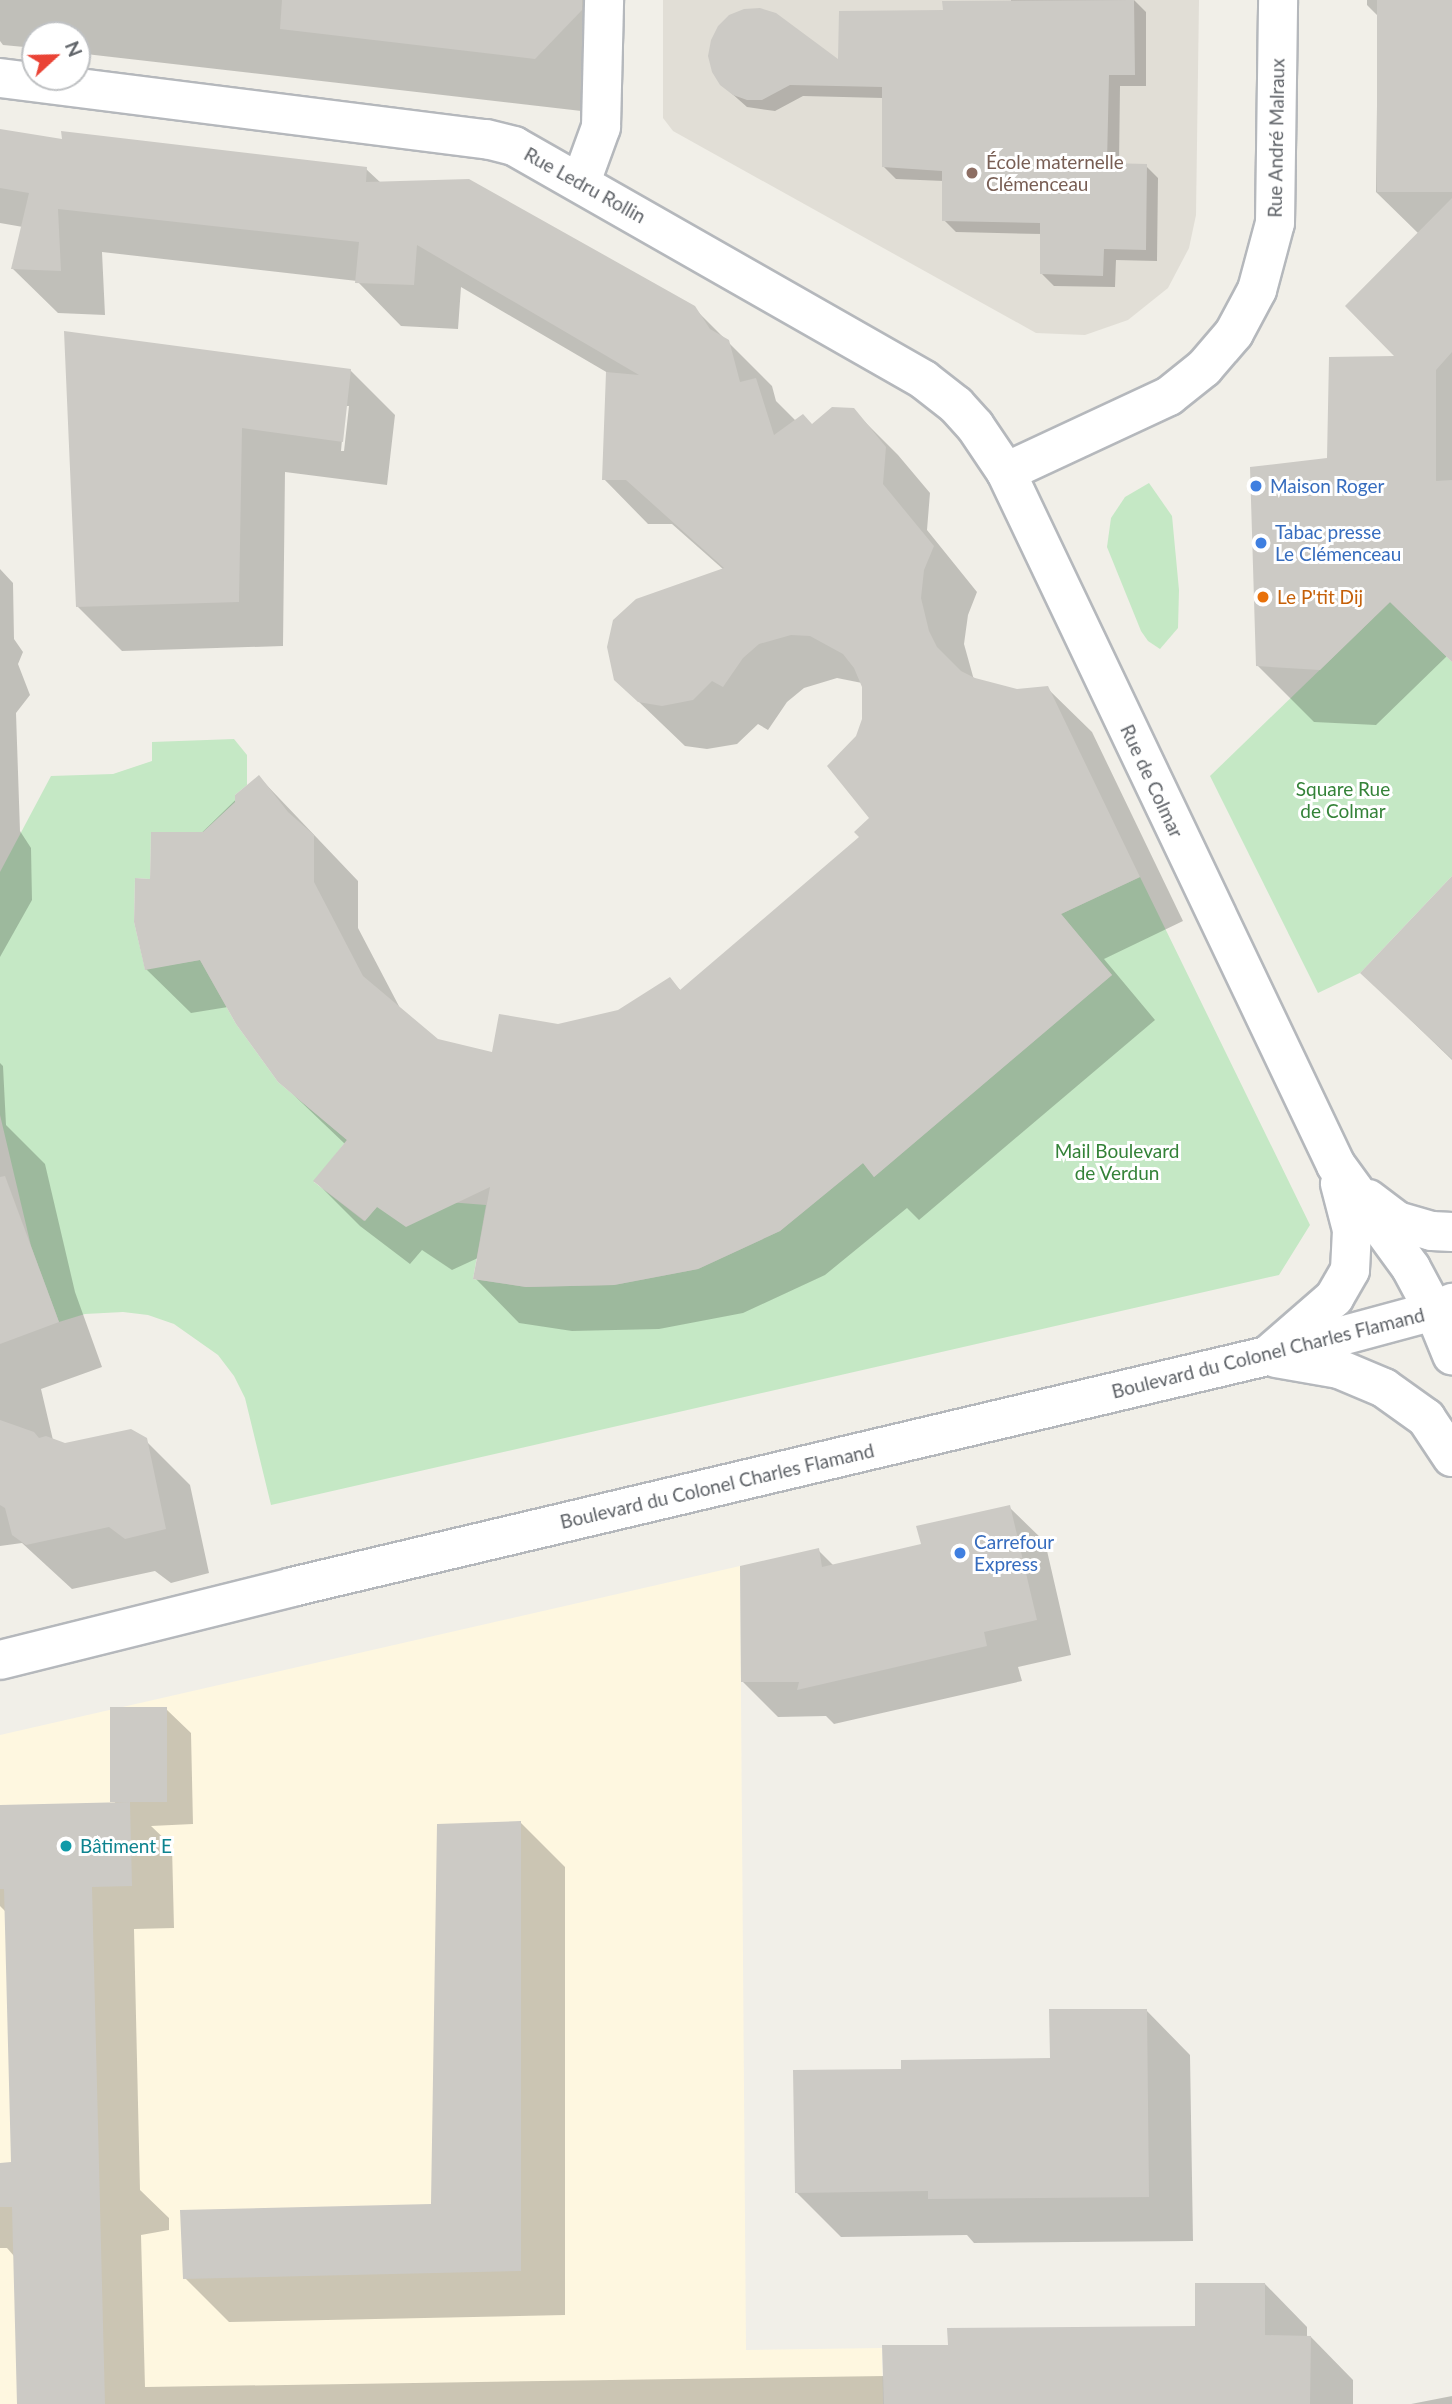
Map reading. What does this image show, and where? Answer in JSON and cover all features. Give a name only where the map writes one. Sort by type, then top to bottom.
[{"type":"street","points":[[581,183],[601,127],[604,0]]},
{"type":"street","name":"Rue André Malraux","points":[[1006,472],[1169,396],[1204,368],[1234,333],[1257,290],[1275,223],[1278,0]]},
{"type":"street","name":"Rue Ledru Rollin","points":[[0,78],[486,139],[514,146],[924,380],[956,405]]},
{"type":"street","name":"Rue de Colmar","points":[[956,405],[975,426],[1006,472],[1336,1165],[1443,1307],[1452,1355]]},
{"type":"street","points":[[1336,1165],[1370,1201],[1396,1220],[1432,1231],[1452,1232]]},
{"type":"street","name":"Rue de Colmar","points":[[1267,1356],[1334,1298],[1350,1270],[1352,1230],[1336,1165]]},
{"type":"street","name":"Boulevard du Colonel Charles Flamand","points":[[0,1660],[292,1587],[1267,1356],[1443,1307]]},
{"type":"street","points":[[1267,1356],[1339,1369],[1384,1388],[1426,1418],[1452,1457]]},
{"type":"shaded area","name":"École maternelle Clémenceau","points":[[663,0],[1199,0],[1196,215],[1189,248],[1168,288],[1128,320],[1085,335],[1036,333],[673,131],[663,118]]},
{"type":"shaded area","points":[[740,1566],[746,2350],[882,2348],[883,2404],[0,2404],[0,1735]]},
{"type":"green space","points":[[1149,483],[1172,516],[1179,590],[1178,628],[1160,649],[1148,641],[1141,631],[1107,547],[1111,518],[1125,497]]},
{"type":"green space","name":"Square Rue de Colmar","points":[[1390,602],[1452,662],[1452,876],[1360,973],[1318,993],[1210,776]]},
{"type":"green space","name":"Mail Boulevard de Verdun","points":[[234,739],[247,755],[247,785],[235,795],[235,805],[203,832],[151,833],[150,879],[135,878],[134,922],[145,969],[200,960],[236,1024],[278,1082],[347,1140],[314,1182],[364,1221],[386,1197],[486,1205],[473,1279],[526,1287],[614,1285],[698,1269],[780,1231],[863,1163],[874,1177],[1112,975],[1061,914],[1140,877],[1310,1225],[1279,1275],[271,1505],[245,1398],[234,1376],[218,1355],[174,1324],[148,1315],[123,1312],[85,1314],[59,1322],[31,1246],[0,1115],[0,872],[51,776],[113,774],[152,761],[152,742]]},
{"type":"building","points":[[282,0],[582,0],[582,10],[535,59],[280,29]]},
{"type":"building","points":[[1134,0],[1135,75],[1109,75],[1107,163],[1147,164],[1146,250],[1104,249],[1103,276],[1040,274],[1040,223],[942,221],[942,171],[882,167],[882,87],[790,85],[762,100],[747,100],[733,95],[720,85],[712,72],[708,56],[711,40],[718,26],[729,15],[744,9],[760,8],[776,13],[838,59],[839,11],[943,10],[942,1]]},
{"type":"building","points":[[1377,0],[1452,0],[1452,192],[1377,192]]},
{"type":"building","points":[[0,129],[62,139],[61,131],[367,167],[366,182],[469,179],[695,306],[710,329],[729,340],[740,382],[756,378],[774,435],[803,414],[812,424],[832,407],[854,408],[886,447],[883,484],[934,546],[924,570],[921,598],[929,631],[937,647],[961,671],[975,678],[1017,689],[1048,686],[1140,877],[1061,914],[1112,975],[874,1177],[863,1163],[780,1231],[698,1269],[614,1285],[526,1287],[473,1279],[490,1187],[406,1227],[377,1207],[365,1221],[313,1181],[347,1140],[278,1082],[236,1024],[200,960],[145,970],[134,922],[135,878],[150,879],[151,832],[203,832],[235,802],[235,795],[259,775],[288,812],[314,835],[314,882],[363,976],[438,1039],[492,1052],[499,1014],[558,1024],[618,1010],[670,977],[680,990],[859,837],[854,832],[869,818],[827,766],[856,736],[862,719],[862,687],[854,668],[843,654],[810,636],[791,635],[759,644],[743,658],[723,687],[712,681],[693,700],[662,706],[638,702],[614,680],[607,647],[613,620],[636,599],[724,568],[626,480],[602,480],[606,372],[639,375],[417,245],[414,285],[355,283],[359,242],[58,209],[61,271],[11,269],[29,193],[0,188]]},
{"type":"building","points":[[1452,198],[1452,352],[1436,370],[1436,481],[1452,480],[1452,662],[1390,602],[1320,670],[1256,666],[1250,467],[1327,458],[1329,357],[1394,356],[1345,306]]},
{"type":"building","points":[[64,331],[351,369],[343,442],[242,428],[239,602],[76,607]]},
{"type":"building","points":[[1452,876],[1452,1059],[1360,973]]},
{"type":"building","points":[[5,1176],[59,1322],[0,1344],[0,1177]]},
{"type":"building","points":[[0,1420],[34,1432],[39,1438],[46,1436],[65,1443],[131,1429],[147,1438],[166,1529],[125,1539],[109,1527],[26,1545],[12,1535],[5,1508],[0,1505]]},
{"type":"building","points":[[1010,1505],[1037,1620],[984,1632],[987,1646],[797,1690],[799,1682],[741,1682],[740,1566],[819,1548],[822,1567],[921,1544],[916,1526]]},
{"type":"building","points":[[110,1707],[167,1707],[167,1802],[110,1802]]},
{"type":"building","points":[[130,1802],[132,1886],[92,1887],[105,2404],[17,2404],[12,2207],[0,2207],[0,2163],[11,2162],[4,1889],[0,1889],[0,1805]]},
{"type":"building","points":[[521,1821],[521,2271],[183,2279],[180,2210],[431,2204],[437,1824]]},
{"type":"building","points":[[1049,2009],[1147,2009],[1149,2197],[928,2199],[928,2191],[795,2193],[793,2070],[901,2069],[901,2060],[1050,2058]]},
{"type":"building","points":[[1195,2283],[1265,2283],[1265,2335],[1311,2336],[1310,2404],[884,2404],[882,2345],[948,2345],[947,2328],[1195,2326]]},
{"type":"place","name":"École maternelle Clémenceau","points":[[972,173]]},
{"type":"place","name":"Maison Roger","points":[[1256,486]]},
{"type":"place","name":"Tabac presse Le Clémenceau","points":[[1261,543]]},
{"type":"place","name":"Le P'tit Dij","points":[[1263,597]]},
{"type":"place","name":"Carrefour Express","points":[[960,1553]]},
{"type":"place","name":"Bâtiment E","points":[[66,1846]]}]
